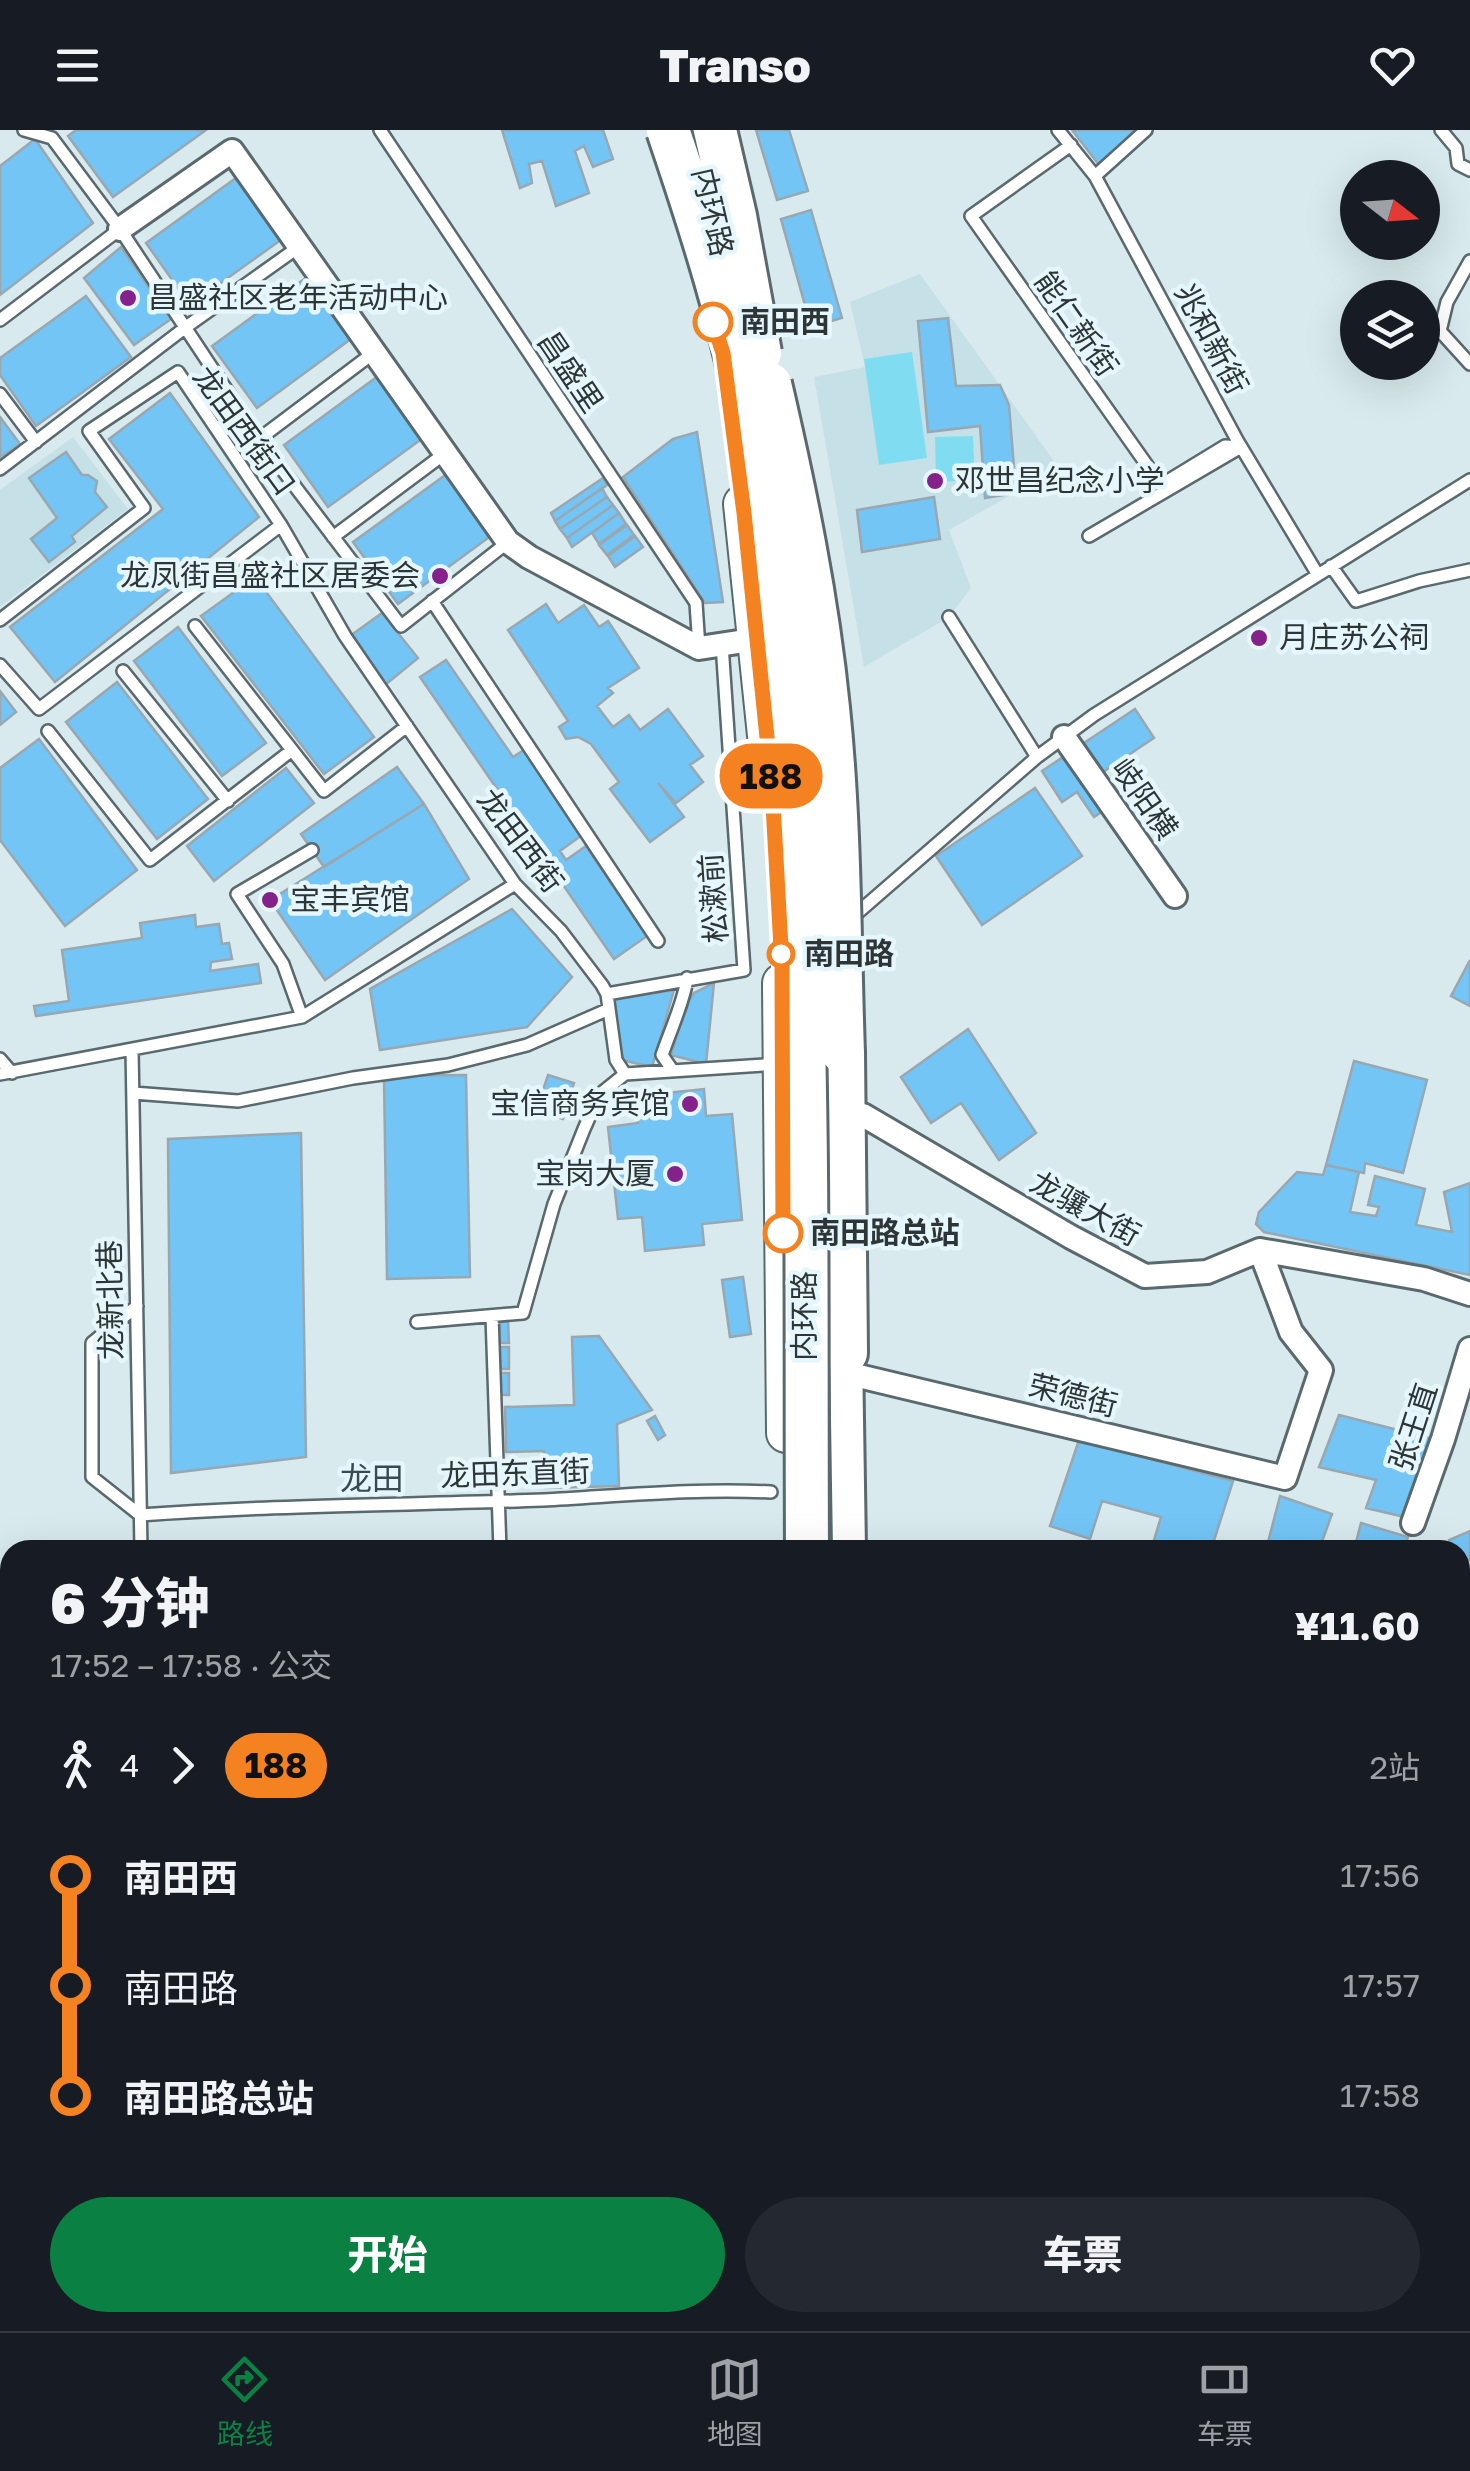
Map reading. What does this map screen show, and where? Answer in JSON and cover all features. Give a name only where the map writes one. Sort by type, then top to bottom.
[{"type":"highway","name":"内环路","points":[[692,130],[724,262],[769,419],[780,642],[800,878],[819,1540]]},
{"type":"highway","name":"内环路","points":[[713,130],[736,216],[791,569],[818,848],[822,1012],[819,1540]]},
{"type":"highway","points":[[667,132],[769,419]]},
{"type":"highway","points":[[748,294],[805,538],[822,652],[836,830],[846,1363]]},
{"type":"main road","points":[[713,130],[744,234],[798,653],[791,786],[779,898],[787,1540]]},
{"type":"main road","points":[[730,130],[744,190],[748,294],[769,419],[802,472],[826,602],[837,688],[855,915],[863,1115],[859,1236],[846,1363],[819,1540]]},
{"type":"main road","points":[[667,132],[700,199],[723,353],[726,644],[791,786],[817,896],[834,1435],[848,1540]]},
{"type":"main road","points":[[779,898],[817,896]]},
{"type":"street","points":[[120,230],[232,151],[508,542],[726,644]]},
{"type":"street","name":"岐阳横","points":[[1064,737],[1175,896]]},
{"type":"street","name":"龙骧大街","points":[[863,1115],[1145,1276],[1206,1272],[1260,1250]]},
{"type":"street","points":[[1260,1250],[1424,1279],[1470,1294]]},
{"type":"street","name":"荣德街","points":[[846,1363],[1285,1478],[1321,1370],[1291,1332],[1260,1250]]},
{"type":"street","name":"张王直","points":[[1414,1523],[1470,1349]]},
{"type":"lane","points":[[24,130],[57,134],[259,439],[401,626],[508,542]]},
{"type":"lane","name":"昌盛里","points":[[380,130],[550,388],[726,644]]},
{"type":"lane","name":"兆和新街","points":[[1058,130],[1095,176],[1241,447],[1318,574]]},
{"type":"lane","points":[[1095,176],[1146,130]]},
{"type":"lane","points":[[1441,130],[1456,148],[1458,164],[1470,170]]},
{"type":"lane","name":"能仁新街","points":[[1070,144],[971,216],[1161,485],[1225,446],[1241,447]]},
{"type":"lane","points":[[0,320],[120,230]]},
{"type":"lane","points":[[0,470],[186,327],[300,246]]},
{"type":"lane","points":[[1470,260],[1447,302],[1440,331],[1470,364]]},
{"type":"lane","points":[[259,439],[372,354]]},
{"type":"lane","name":"龙田西街口","points":[[0,620],[144,508],[89,431],[178,372],[281,525],[345,636]]},
{"type":"lane","points":[[0,394],[36,442]]},
{"type":"lane","points":[[1089,536],[1241,447]]},
{"type":"lane","points":[[332,537],[444,454]]},
{"type":"lane","points":[[855,915],[1094,714],[1470,480]]},
{"type":"lane","points":[[0,664],[39,709],[281,525]]},
{"type":"lane","points":[[1332,566],[1356,601],[1419,580],[1470,570]]},
{"type":"lane","points":[[432,602],[658,941]]},
{"type":"lane","points":[[949,617],[1038,758]]},
{"type":"lane","points":[[194,626],[324,792],[407,726]]},
{"type":"lane","name":"龙田西街","points":[[345,636],[514,884],[561,931],[608,994]]},
{"type":"lane","name":"松漱前","points":[[608,994],[744,970],[726,644]]},
{"type":"lane","points":[[123,671],[228,801]]},
{"type":"lane","points":[[48,732],[150,860],[292,750]]},
{"type":"lane","points":[[302,1017],[283,964],[237,894],[312,850]]},
{"type":"lane","points":[[0,1059],[6,1074],[302,1017],[514,884]]},
{"type":"lane","name":"松漱前","points":[[673,1071],[662,1056],[672,1019],[685,992],[686,978]]},
{"type":"lane","points":[[608,994],[616,1060],[631,1074]]},
{"type":"lane","points":[[132,1094],[238,1101],[353,1078],[448,1065],[526,1045],[609,1009]]},
{"type":"lane","name":"龙新北巷","points":[[132,1050],[141,1540]]},
{"type":"lane","points":[[417,1322],[523,1313],[554,1204],[599,1095],[631,1074],[782,1064]]},
{"type":"lane","points":[[137,1306],[92,1343],[92,1477],[140,1515]]},
{"type":"lane","points":[[492,1316],[500,1540]]},
{"type":"lane","name":"龙田东直街","points":[[140,1515],[714,1490],[771,1492]]},
{"type":"shaded area","name":"邓世昌纪念小学","points":[[920,274],[1059,468],[949,530],[971,588],[949,617],[864,667],[814,377],[865,367],[850,302]]},
{"type":"shaded area","points":[[912,352],[927,458],[879,465],[864,359]]},
{"type":"shaded area","points":[[973,436],[975,480],[936,482],[935,437]]},
{"type":"shaded area","points":[[73,437],[128,509],[0,607],[0,490]]},
{"type":"building","points":[[76,130],[206,130],[113,197],[68,136]]},
{"type":"building","points":[[502,130],[603,130],[613,159],[593,167],[584,146],[575,151],[589,193],[556,206],[542,161],[529,164],[532,183],[520,188]]},
{"type":"building","points":[[756,130],[789,130],[808,191],[777,200]]},
{"type":"building","points":[[1072,130],[1135,130],[1099,165]]},
{"type":"building","points":[[35,139],[93,223],[0,295],[0,166]]},
{"type":"building","points":[[240,175],[285,237],[190,305],[146,243]]},
{"type":"building","points":[[811,210],[842,318],[811,327],[781,219]]},
{"type":"building","name":"昌盛社区老年活动中心","points":[[121,247],[171,319],[134,345],[84,278]]},
{"type":"building","points":[[307,277],[351,339],[257,408],[212,346]]},
{"type":"building","points":[[86,296],[131,357],[36,426],[0,375],[0,358]]},
{"type":"building","points":[[948,318],[956,386],[1000,385],[1009,405],[1016,493],[985,498],[980,426],[928,432],[918,321]]},
{"type":"building","points":[[378,376],[423,438],[328,507],[284,445]]},
{"type":"building","points":[[170,393],[259,517],[55,682],[10,627],[163,509],[109,439]]},
{"type":"building","points":[[0,417],[20,444],[0,458]]},
{"type":"building","points":[[697,432],[723,602],[705,603],[623,477],[673,439]]},
{"type":"building","points":[[66,452],[82,475],[97,481],[95,492],[107,507],[72,536],[75,542],[49,562],[31,539],[57,518],[29,478]]},
{"type":"building","points":[[448,473],[492,535],[398,604],[353,542]]},
{"type":"building","points":[[603,478],[607,485],[555,521],[551,513]]},
{"type":"building","points":[[602,488],[607,497],[560,529],[555,521]]},
{"type":"building","points":[[607,497],[613,505],[567,538],[560,529]]},
{"type":"building","points":[[934,497],[940,539],[862,552],[857,510]]},
{"type":"building","points":[[613,505],[619,513],[572,547],[567,538]]},
{"type":"building","points":[[619,513],[626,524],[599,544],[592,533]]},
{"type":"building","points":[[627,525],[634,535],[607,555],[599,545]]},
{"type":"building","points":[[635,536],[643,547],[615,567],[608,556]]},
{"type":"building","points":[[255,577],[374,737],[324,774],[201,616]]},
{"type":"building","points":[[546,604],[558,623],[584,605],[599,627],[608,621],[639,668],[608,688],[613,693],[597,706],[613,727],[629,715],[640,730],[668,709],[703,756],[690,765],[703,782],[676,803],[658,783],[684,817],[650,842],[610,789],[619,782],[591,744],[578,737],[566,739],[559,727],[568,721],[508,630]]},
{"type":"building","points":[[382,613],[418,658],[385,685],[350,636]]},
{"type":"building","points":[[178,627],[266,743],[222,776],[134,661]]},
{"type":"building","points":[[446,660],[513,757],[524,750],[582,835],[560,851],[566,860],[586,846],[647,936],[614,959],[420,677]]},
{"type":"building","points":[[117,682],[208,799],[157,839],[66,722]]},
{"type":"building","points":[[0,691],[16,712],[0,725]]},
{"type":"building","points":[[1135,709],[1154,738],[1103,772],[1121,799],[1094,817],[1077,792],[1062,802],[1042,771]]},
{"type":"building","points":[[39,739],[137,870],[65,926],[0,840],[0,768]]},
{"type":"building","points":[[397,767],[424,804],[324,867],[301,834]]},
{"type":"building","points":[[286,768],[314,803],[214,881],[187,846]]},
{"type":"building","points":[[1035,788],[1082,856],[982,925],[936,856]]},
{"type":"building","points":[[424,804],[469,879],[325,980],[270,900]]},
{"type":"building","points":[[512,909],[572,977],[527,1027],[380,1050],[370,989]]},
{"type":"building","points":[[195,915],[196,927],[219,924],[222,944],[229,943],[232,959],[211,962],[210,971],[258,964],[261,983],[36,1016],[34,1006],[69,1001],[62,950],[142,938],[140,923]]},
{"type":"building","points":[[1470,960],[1470,1006],[1451,996]]},
{"type":"building","points":[[714,983],[706,1064],[671,1055],[687,1003],[694,993]]},
{"type":"building","points":[[674,990],[652,1067],[621,1060],[612,1000]]},
{"type":"building","points":[[968,1029],[1036,1133],[999,1160],[961,1103],[931,1123],[901,1077]]},
{"type":"building","points":[[1354,1061],[1427,1080],[1403,1173],[1365,1163],[1364,1173],[1326,1165]]},
{"type":"building","points":[[466,1075],[470,1277],[387,1279],[384,1076]]},
{"type":"building","points":[[548,1075],[574,1083],[563,1119],[536,1111]]},
{"type":"building","name":"宝岗大厦","points":[[704,1089],[706,1116],[732,1114],[742,1220],[702,1224],[704,1245],[645,1251],[642,1217],[618,1219],[608,1127],[638,1123],[636,1107],[656,1105],[655,1094]]},
{"type":"building","points":[[301,1133],[306,1457],[171,1473],[168,1139]]},
{"type":"building","points":[[1326,1165],[1359,1172],[1350,1212],[1376,1216],[1379,1207],[1368,1205],[1375,1176],[1425,1189],[1416,1225],[1452,1232],[1444,1192],[1470,1183],[1470,1275],[1264,1232],[1256,1224],[1259,1212],[1297,1172],[1323,1175]]},
{"type":"building","points":[[743,1277],[751,1334],[730,1337],[722,1280]]},
{"type":"building","points":[[508,1320],[509,1343],[500,1343],[500,1321]]},
{"type":"building","points":[[599,1336],[652,1410],[617,1424],[619,1486],[545,1488],[544,1451],[506,1452],[505,1407],[574,1405],[572,1337]]},
{"type":"building","points":[[500,1347],[509,1347],[509,1369],[500,1369]]},
{"type":"building","points":[[500,1373],[509,1373],[509,1395],[500,1395]]},
{"type":"building","points":[[1339,1415],[1433,1439],[1409,1518],[1366,1508],[1376,1480],[1319,1467]]},
{"type":"building","points":[[655,1416],[665,1435],[658,1440],[647,1421]]},
{"type":"building","points":[[1079,1440],[1233,1481],[1214,1540],[1154,1540],[1161,1517],[1102,1501],[1090,1539],[1050,1526]]},
{"type":"building","points":[[1280,1496],[1332,1514],[1323,1540],[1269,1540]]},
{"type":"building","points":[[1361,1523],[1408,1537],[1407,1540],[1357,1540]]},
{"type":"building","points":[[1470,1531],[1470,1540],[1449,1540]]},
{"type":"bus line","name":"188","points":[[713,322],[723,353],[744,513],[772,786],[782,966],[783,1233]]},
{"type":"place","name":"昌盛社区老年活动中心","points":[[128,298]]},
{"type":"place","name":"南田西","points":[[713,322]]},
{"type":"place","name":"邓世昌纪念小学","points":[[935,481]]},
{"type":"place","name":"龙凤街昌盛社区居委会","points":[[440,576]]},
{"type":"place","name":"月庄苏公祠","points":[[1259,638]]},
{"type":"place","name":"宝丰宾馆","points":[[270,900]]},
{"type":"place","name":"南田路","points":[[781,954]]},
{"type":"place","name":"宝信商务宾馆","points":[[690,1104]]},
{"type":"place","name":"宝岗大厦","points":[[675,1174]]},
{"type":"place","name":"南田路总站","points":[[783,1233]]},
{"type":"district","name":"龙田","points":[[372,1479]]}]
